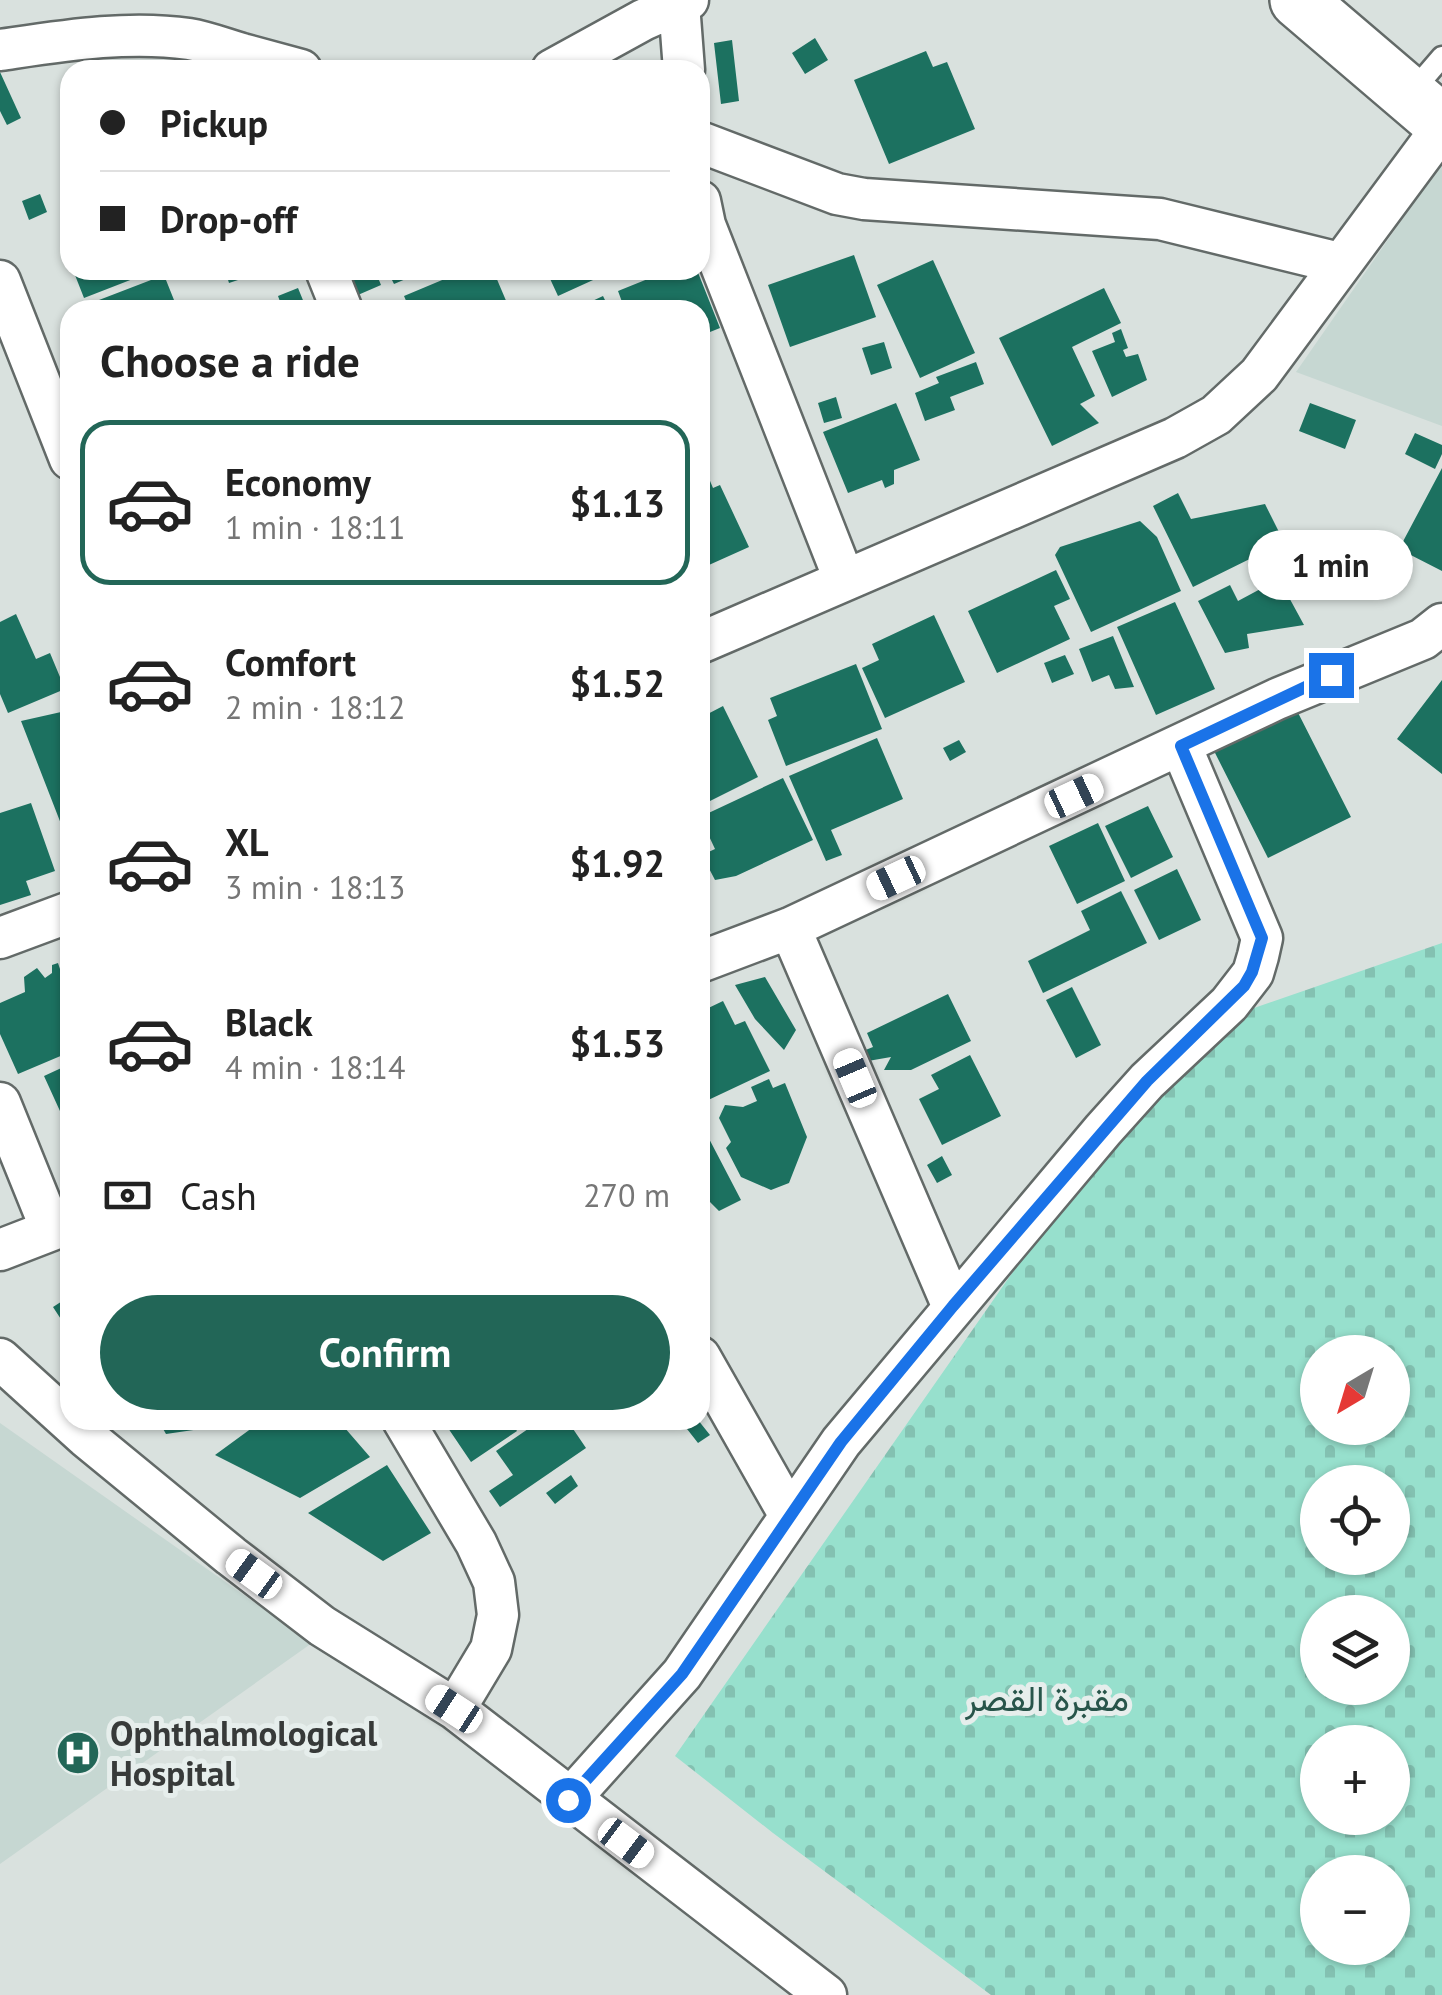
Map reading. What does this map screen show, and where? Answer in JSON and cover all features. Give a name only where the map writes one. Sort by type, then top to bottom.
[{"type":"street","points":[[710,639],[1175,438],[1216,415],[1258,375],[1339,263],[1434,101],[1298,0]]},
{"type":"street","points":[[570,60],[684,2],[684,60]]},
{"type":"street","points":[[0,50],[142,37],[190,39],[241,60]]},
{"type":"street","points":[[710,146],[850,196],[1160,219],[1339,263]]},
{"type":"street","points":[[710,234],[844,579]]},
{"type":"street","points":[[0,281],[8,322],[60,437]]},
{"type":"street","points":[[710,958],[790,928],[1294,692],[1422,638],[1442,624]]},
{"type":"street","points":[[568,1800],[682,1674],[841,1442],[953,1306],[1102,1130],[1147,1081],[1229,1004],[1252,972],[1262,938],[1181,746]]},
{"type":"street","points":[[0,938],[60,916]]},
{"type":"street","points":[[790,928],[953,1306]]},
{"type":"street","points":[[0,1103],[60,1226],[0,1250]]},
{"type":"street","points":[[0,1359],[60,1413]]},
{"type":"street","points":[[710,1375],[789,1514]]},
{"type":"street","points":[[78,1430],[322,1626],[454,1709],[826,1995]]},
{"type":"street","points":[[408,1430],[476,1543],[494,1582],[498,1614],[490,1649],[454,1709]]},
{"type":"shaded area","points":[[1442,162],[1442,426],[1296,372]]},
{"type":"shaded area","name":"Ophthalmological Hospital","points":[[0,1423],[312,1643],[0,1864]]},
{"type":"green space","name":"مقبرة القصر","points":[[1442,943],[1442,1995],[991,1995],[675,1756],[1091,1160],[1254,1008]]},
{"type":"building","points":[[815,38],[828,60],[805,74],[792,53]]},
{"type":"building","points":[[732,40],[739,101],[721,104],[714,43]]},
{"type":"building","points":[[926,51],[933,67],[947,62],[975,129],[889,164],[854,80]]},
{"type":"building","points":[[0,72],[21,118],[7,125],[0,111]]},
{"type":"building","points":[[40,194],[47,212],[29,220],[22,201]]},
{"type":"building","points":[[854,255],[876,317],[790,347],[768,285]]},
{"type":"building","points":[[933,260],[975,353],[920,378],[877,285]]},
{"type":"building","points":[[77,280],[130,280],[84,298]]},
{"type":"building","points":[[151,280],[166,280],[174,300],[99,300]]},
{"type":"building","points":[[335,280],[379,280],[381,285],[344,300]]},
{"type":"building","points":[[442,280],[497,280],[506,300],[406,300],[404,296]]},
{"type":"building","points":[[551,280],[593,280],[558,296]]},
{"type":"building","points":[[645,280],[701,280],[709,300],[621,300],[618,291]]},
{"type":"building","points":[[298,288],[303,300],[279,300],[278,296]]},
{"type":"building","points":[[1104,288],[1121,323],[1072,347],[1095,396],[1080,404],[1099,423],[1052,446],[999,338]]},
{"type":"building","points":[[710,303],[720,328],[710,332]]},
{"type":"building","points":[[1121,329],[1128,348],[1123,350],[1126,357],[1138,354],[1147,380],[1112,397],[1092,351],[1115,342],[1112,333]]},
{"type":"building","points":[[884,342],[892,368],[871,375],[862,348]]},
{"type":"building","points":[[976,362],[984,384],[950,397],[955,410],[925,421],[915,393],[939,383],[936,377]]},
{"type":"building","points":[[836,397],[842,418],[824,423],[818,403]]},
{"type":"building","points":[[896,403],[920,460],[894,470],[894,484],[885,488],[882,480],[848,493],[823,432]]},
{"type":"building","points":[[1310,403],[1356,420],[1345,449],[1299,431]]},
{"type":"building","points":[[1415,433],[1442,445],[1435,469],[1405,454]]},
{"type":"building","points":[[1442,468],[1442,571],[1399,549]]},
{"type":"building","points":[[710,481],[713,488],[720,485],[749,547],[710,565]]},
{"type":"building","points":[[1178,493],[1191,519],[1265,504],[1284,542],[1193,587],[1153,506]]},
{"type":"building","points":[[1140,521],[1157,537],[1181,591],[1091,632],[1055,555],[1060,547]]},
{"type":"building","points":[[1056,570],[1070,599],[1054,606],[1070,639],[997,673],[968,611]]},
{"type":"building","points":[[1279,579],[1304,625],[1247,634],[1249,648],[1225,653],[1198,601],[1230,585],[1238,601]]},
{"type":"building","points":[[1175,602],[1215,689],[1156,715],[1117,627]]},
{"type":"building","points":[[16,614],[36,659],[50,653],[60,677],[60,691],[8,713],[0,694],[0,622]]},
{"type":"building","points":[[934,615],[965,682],[885,718],[862,668],[879,660],[872,644]]},
{"type":"building","points":[[1113,636],[1134,687],[1115,689],[1109,675],[1092,682],[1079,649]]},
{"type":"building","points":[[1065,655],[1074,674],[1052,683],[1044,663]]},
{"type":"building","points":[[856,664],[882,729],[786,766],[768,720],[777,716],[770,698]]},
{"type":"building","points":[[1442,680],[1442,774],[1397,739]]},
{"type":"building","points":[[1289,695],[1351,817],[1268,858],[1207,737]]},
{"type":"building","points":[[723,706],[758,777],[710,801],[710,713]]},
{"type":"building","points":[[60,712],[60,821],[21,721]]},
{"type":"building","points":[[877,738],[903,799],[831,830],[842,855],[826,861],[789,776]]},
{"type":"building","points":[[959,740],[966,752],[950,761],[943,748]]},
{"type":"building","points":[[783,778],[813,840],[736,876],[715,880],[710,870],[710,851],[715,849],[710,838],[710,812]]},
{"type":"building","points":[[31,803],[55,871],[26,881],[31,895],[0,905],[0,813]]},
{"type":"building","points":[[1148,806],[1173,857],[1131,878],[1105,826]]},
{"type":"building","points":[[1098,823],[1125,881],[1077,904],[1049,846]]},
{"type":"building","points":[[1177,869],[1201,920],[1159,940],[1134,890]]},
{"type":"building","points":[[1121,891],[1147,943],[1043,993],[1028,961],[1090,930],[1081,911]]},
{"type":"building","points":[[58,963],[60,969],[60,1056],[18,1074],[0,1034],[0,1003],[25,992],[24,977],[37,968],[45,978],[52,973],[52,965]]},
{"type":"building","points":[[765,977],[796,1030],[784,1050],[755,1019],[735,985]]},
{"type":"building","points":[[1072,987],[1101,1045],[1076,1058],[1046,1000]]},
{"type":"building","points":[[948,994],[971,1041],[911,1070],[884,1070],[891,1057],[868,1061],[863,1051],[873,1047],[867,1033]]},
{"type":"building","points":[[723,1001],[735,1025],[745,1021],[770,1071],[710,1099],[710,1007]]},
{"type":"building","points":[[970,1055],[1001,1116],[942,1145],[919,1099],[939,1089],[931,1075]]},
{"type":"building","points":[[60,1069],[60,1111],[44,1076]]},
{"type":"building","points":[[769,1079],[773,1088],[785,1083],[807,1137],[789,1183],[771,1190],[741,1177],[726,1148],[731,1142],[719,1118],[725,1105],[743,1107],[757,1101],[751,1087]]},
{"type":"building","points":[[710,1141],[741,1200],[719,1211],[710,1202]]},
{"type":"building","points":[[942,1156],[952,1175],[937,1183],[927,1165]]},
{"type":"building","points":[[249,1430],[347,1430],[370,1457],[300,1498],[215,1455]]},
{"type":"building","points":[[449,1430],[516,1430],[517,1431],[471,1462]]},
{"type":"building","points":[[526,1430],[574,1430],[586,1448],[500,1507],[489,1491],[513,1475],[496,1451]]},
{"type":"building","points":[[688,1430],[706,1430],[710,1435],[698,1443]]},
{"type":"building","points":[[387,1465],[431,1533],[383,1561],[308,1513]]},
{"type":"building","points":[[571,1475],[578,1486],[555,1504],[546,1493]]},
{"type":"place","name":"Ophthalmological Hospital","points":[[78,1753]]},
{"type":"route","points":[[568,1800],[682,1674],[841,1442],[953,1306],[1147,1081],[1244,986],[1262,938],[1181,746],[1331,675]]}]
